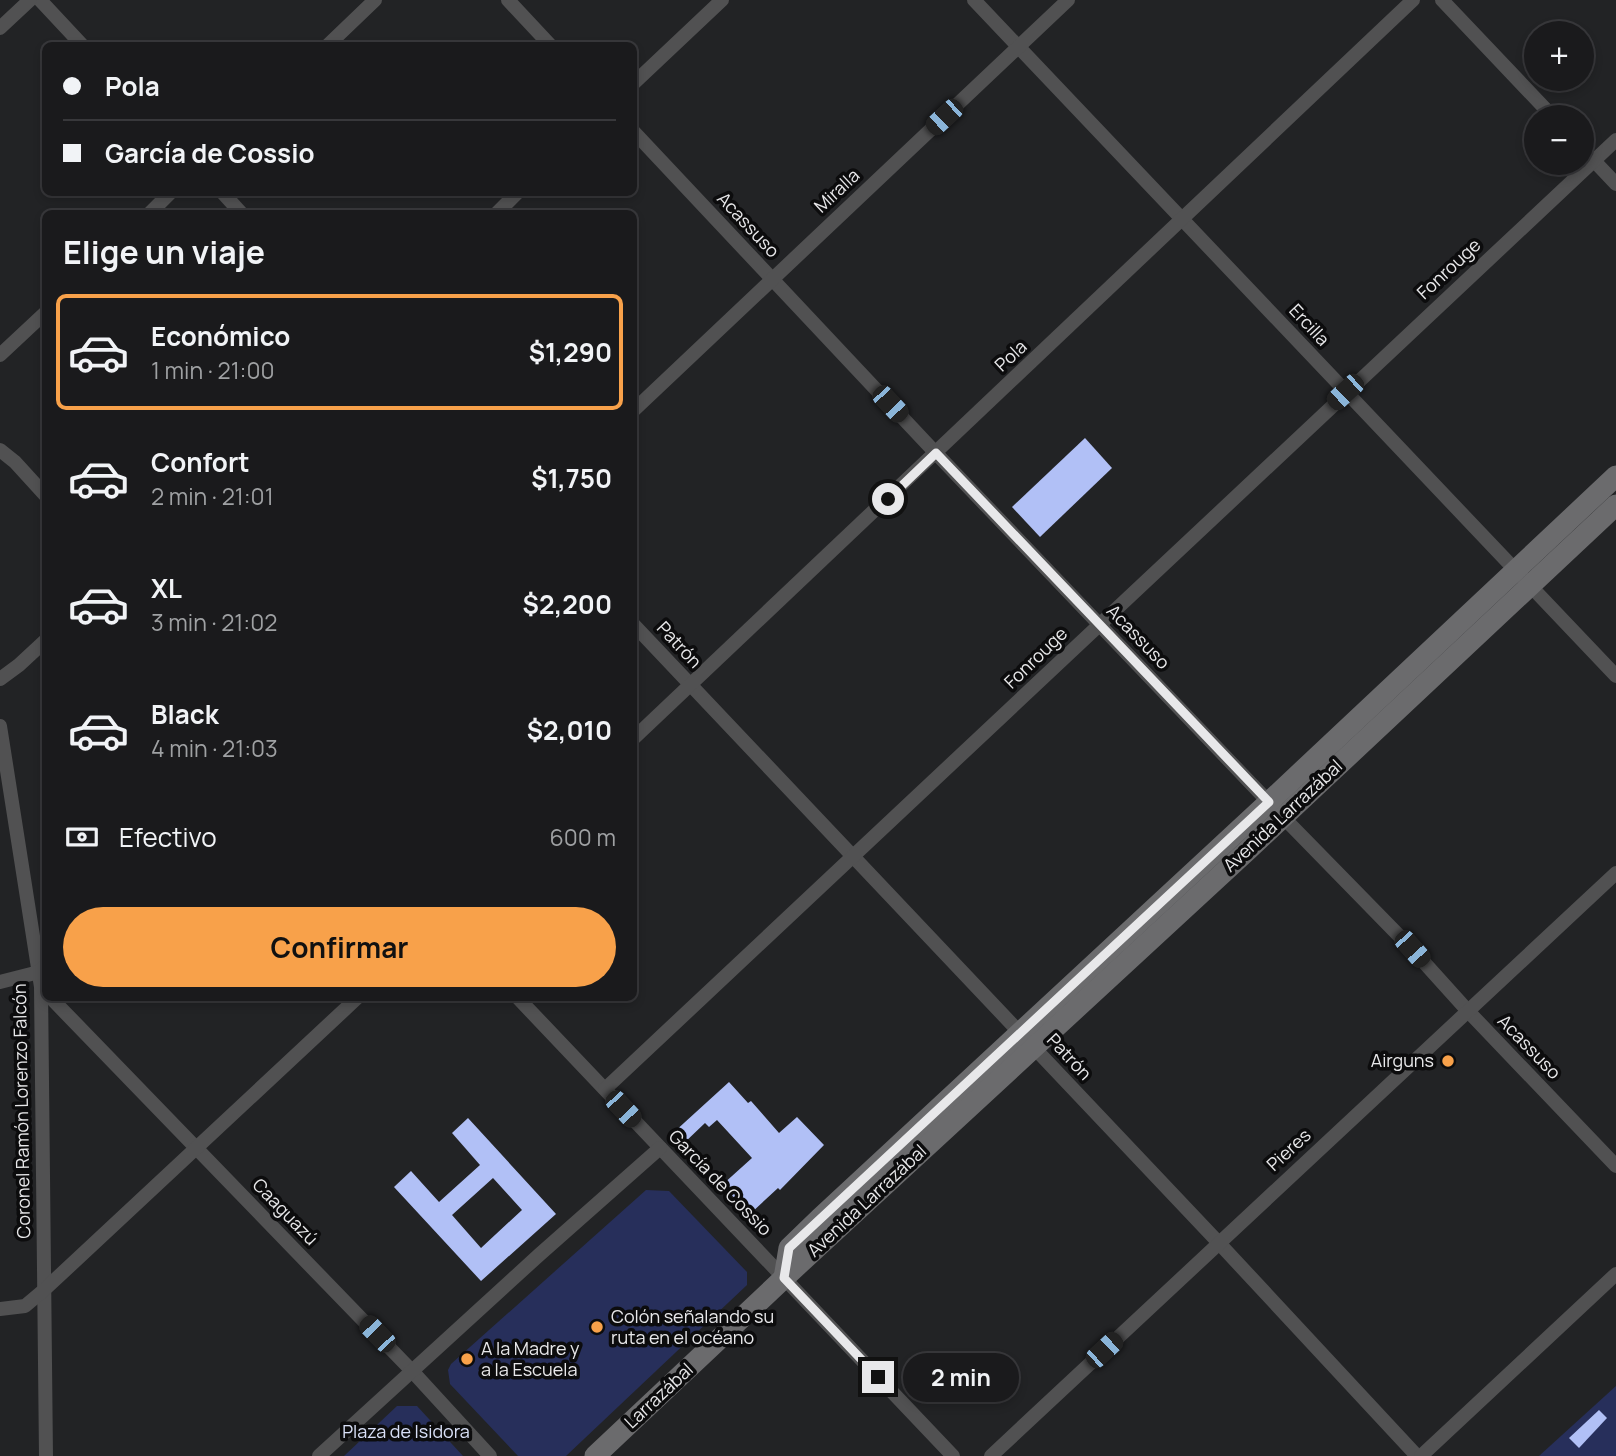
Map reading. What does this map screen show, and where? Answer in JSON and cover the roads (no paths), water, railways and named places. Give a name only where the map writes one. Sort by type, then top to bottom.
[{"type":"street","points":[[0,28],[30,0]]},
{"type":"street","points":[[40,0],[79,42]]},
{"type":"street","points":[[331,42],[375,0]]},
{"type":"street","points":[[508,0],[547,42]]},
{"type":"street","points":[[637,80],[722,0]]},
{"type":"street","name":"Ercilla","points":[[974,0],[1616,676]]},
{"type":"street","name":"Miralla","points":[[637,407],[1068,0]]},
{"type":"street","name":"Pola","points":[[637,735],[1413,0]]},
{"type":"street","points":[[1442,0],[1542,105]]},
{"type":"street","name":"Acassuso","points":[[637,135],[1616,1166]]},
{"type":"street","name":"Fonrouge","points":[[1594,160],[1616,140]]},
{"type":"street","points":[[1594,160],[1616,184]]},
{"type":"street","name":"Fonrouge","points":[[605,1089],[1578,175]]},
{"type":"street","points":[[153,210],[167,196]]},
{"type":"street","points":[[226,196],[238,210]]},
{"type":"street","points":[[500,210],[514,196]]},
{"type":"street","points":[[0,355],[42,316]]},
{"type":"street","points":[[1,452],[42,492]]},
{"type":"street","name":"Avenida Larrazábal","points":[[1275,809],[1514,570],[1616,476]]},
{"type":"street","name":"Avenida Larrazábal","points":[[784,1278],[1027,1040],[1275,809],[1529,586],[1616,505]]},
{"type":"street","name":"Patrón","points":[[637,628],[1419,1456]]},
{"type":"street","points":[[0,679],[42,644]]},
{"type":"street","name":"Coronel Ramón Lorenzo Falcón","points":[[0,726],[42,971]]},
{"type":"street","name":"Pieres","points":[[991,1456],[1616,873]]},
{"type":"street","points":[[0,982],[42,983]]},
{"type":"street","name":"Coronel Ramón Lorenzo Falcón","points":[[44,1001],[46,1456]]},
{"type":"street","name":"Caaguazú","points":[[61,1001],[197,1149],[489,1456]]},
{"type":"street","points":[[0,1309],[25,1306],[44,1290],[354,1001]]},
{"type":"street","name":"García de Cossio","points":[[521,1001],[953,1456]]},
{"type":"street","points":[[319,1456],[660,1148]]},
{"type":"street","points":[[1419,1456],[1616,1274]]},
{"type":"street","name":"Larrazábal","points":[[596,1456],[784,1278]]},
{"type":"place","name":"Airguns","points":[[1448,1061]]},
{"type":"place","name":"Colón señalando su ruta en el océano","points":[[597,1327]]},
{"type":"place","name":"A la Madre y a la Escuela","points":[[467,1359]]},
{"type":"park label","name":"Plaza de Isidora","points":[[406,1432]]}]
